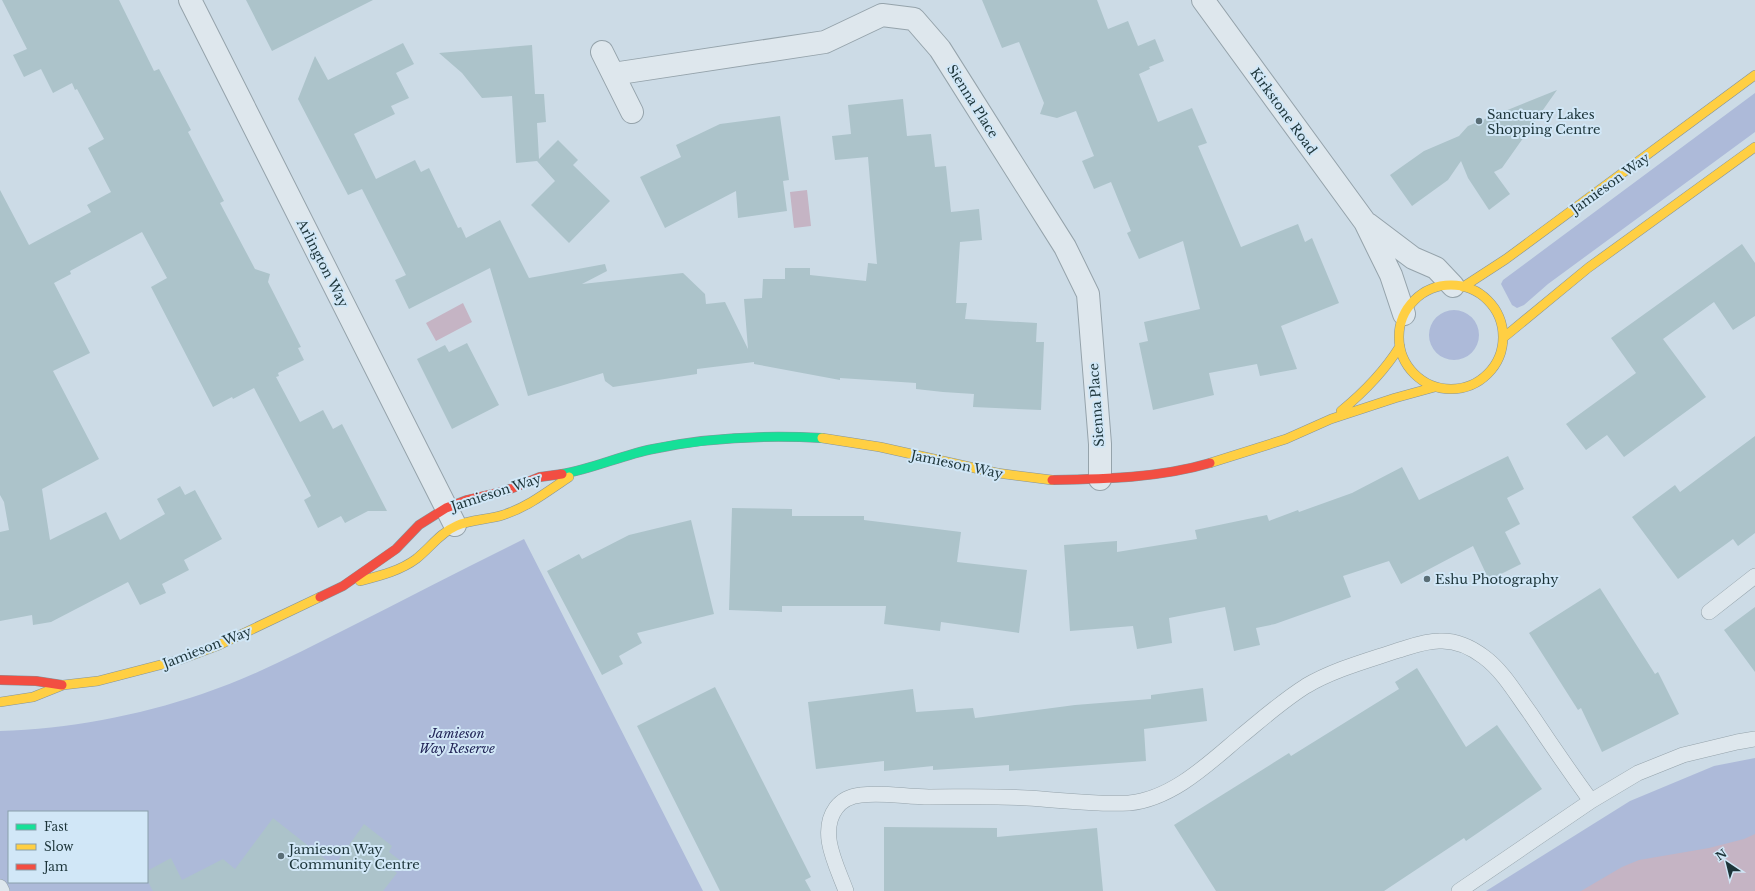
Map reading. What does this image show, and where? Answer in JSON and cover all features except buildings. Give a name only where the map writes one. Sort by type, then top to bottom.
[{"type":"street","name":"Arlington Way","points":[[190,0],[451,517]]},
{"type":"street","name":"Kirkstone Road","points":[[1203,0],[1365,222],[1391,275],[1404,314]]},
{"type":"street","name":"Sienna Place","points":[[614,74],[825,42],[882,15],[914,19],[940,49],[1066,247],[1088,294],[1100,444],[1100,479]]},
{"type":"street","points":[[602,52],[632,112]]},
{"type":"street","name":"Jamieson Way","points":[[1458,286],[1506,259],[1755,75]]},
{"type":"street","points":[[1502,338],[1588,268],[1755,146]]},
{"type":"street","name":"Kirkstone Road","points":[[1365,222],[1413,258],[1436,268],[1458,286]]},
{"type":"street","name":"Jamieson Way","points":[[1458,286],[1479,293],[1492,305],[1500,321],[1502,338],[1500,354],[1493,368],[1481,379],[1467,387],[1451,390],[1435,387],[1422,381],[1412,372],[1404,360],[1400,346],[1399,330],[1404,314],[1413,302],[1424,293],[1438,287],[1458,286]]},
{"type":"street","name":"Jamieson Way","points":[[1331,419],[1370,387],[1388,367],[1400,346]]},
{"type":"street","name":"Jamieson Way","points":[[0,702],[33,697],[63,685],[105,679],[179,660],[257,628],[343,586],[399,569],[413,562],[438,537],[451,517],[467,500],[506,492],[540,477],[579,471],[607,461],[652,449],[695,441],[740,437],[784,436],[831,439],[880,447],[958,466],[997,473],[1052,480],[1100,479],[1161,473],[1207,464],[1286,438],[1331,419],[1395,398],[1435,387]]},
{"type":"street","name":"Jamieson Way","points":[[343,586],[396,548],[419,525],[451,517],[475,519],[501,516],[521,507],[579,471]]},
{"type":"street","name":"Jamieson Way","points":[[0,680],[36,681],[63,685]]},
{"type":"lane","points":[[1709,612],[1755,576]]},
{"type":"lane","points":[[846,891],[830,845],[828,833],[829,823],[834,810],[843,801],[850,798],[863,795],[896,795],[928,797],[993,796],[1115,804],[1142,801],[1166,792],[1188,778],[1306,686],[1362,662],[1438,640],[1460,644],[1482,655],[1491,662],[1512,688],[1591,801]]},
{"type":"lane","points":[[1459,891],[1591,801],[1632,776],[1660,763],[1709,748],[1755,739]]},
{"type":"lane","points":[[0,887],[2,891]]},
{"type":"green space","points":[[1755,93],[1755,132],[1548,284],[1524,305],[1517,308],[1512,305],[1501,284],[1503,280]]},
{"type":"green space","points":[[1459,310],[1464,311],[1472,317],[1478,325],[1478,345],[1472,353],[1464,359],[1449,360],[1444,359],[1436,353],[1430,345],[1429,330],[1430,325],[1436,317],[1444,311]]},
{"type":"green space","name":"Jamieson Way Reserve","points":[[524,539],[703,891],[0,891],[0,731],[26,730],[77,724],[153,709],[221,687],[294,655]]},
{"type":"green space","points":[[1755,758],[1755,891],[1486,891],[1630,801],[1714,766]]},
{"type":"shaded area","points":[[807,190],[811,226],[794,228],[790,192]]},
{"type":"shaded area","points":[[463,303],[472,322],[436,341],[426,323]]},
{"type":"shaded area","points":[[1755,834],[1755,891],[1581,891],[1622,867],[1639,860],[1709,848],[1744,839]]},
{"type":"traffic: fast","points":[[562,474],[585,469],[641,452],[674,445],[716,439],[758,437],[822,438]]},
{"type":"traffic: slow","points":[[1463,287],[1506,259],[1755,75]]},
{"type":"traffic: slow","points":[[1503,338],[1588,268],[1755,147]]},
{"type":"traffic: slow","points":[[1451,285],[1471,289],[1480,294],[1494,308],[1499,317],[1503,337],[1499,357],[1494,366],[1480,380],[1471,385],[1451,389],[1431,385],[1422,380],[1408,366],[1403,357],[1399,337],[1403,317],[1408,308],[1422,294],[1431,289],[1451,285]]},
{"type":"traffic: slow","points":[[1341,411],[1373,381],[1400,346]]},
{"type":"traffic: slow","points":[[1210,463],[1286,439],[1331,419],[1395,398],[1435,387]]},
{"type":"traffic: slow","points":[[822,438],[880,447],[997,473],[1052,480]]},
{"type":"traffic: slow","points":[[360,581],[389,573],[403,567],[421,555],[450,529],[468,522],[497,517],[512,512],[538,498],[569,477]]},
{"type":"traffic: slow","points":[[0,702],[33,697],[63,685],[98,681],[179,660],[219,645],[320,597]]},
{"type":"traffic: jam","points":[[1052,480],[1151,475],[1210,463]]},
{"type":"traffic: jam","points":[[320,597],[343,586],[396,549],[419,525],[446,508],[467,500],[505,491],[540,477],[562,474]]},
{"type":"traffic: jam","points":[[0,680],[36,681],[62,685]]},
{"type":"place","name":"Sanctuary Lakes Shopping Centre","points":[[1479,121]]},
{"type":"place","name":"Eshu Photography","points":[[1427,579]]},
{"type":"place","name":"Jamieson Way Community Centre","points":[[281,856]]}]
